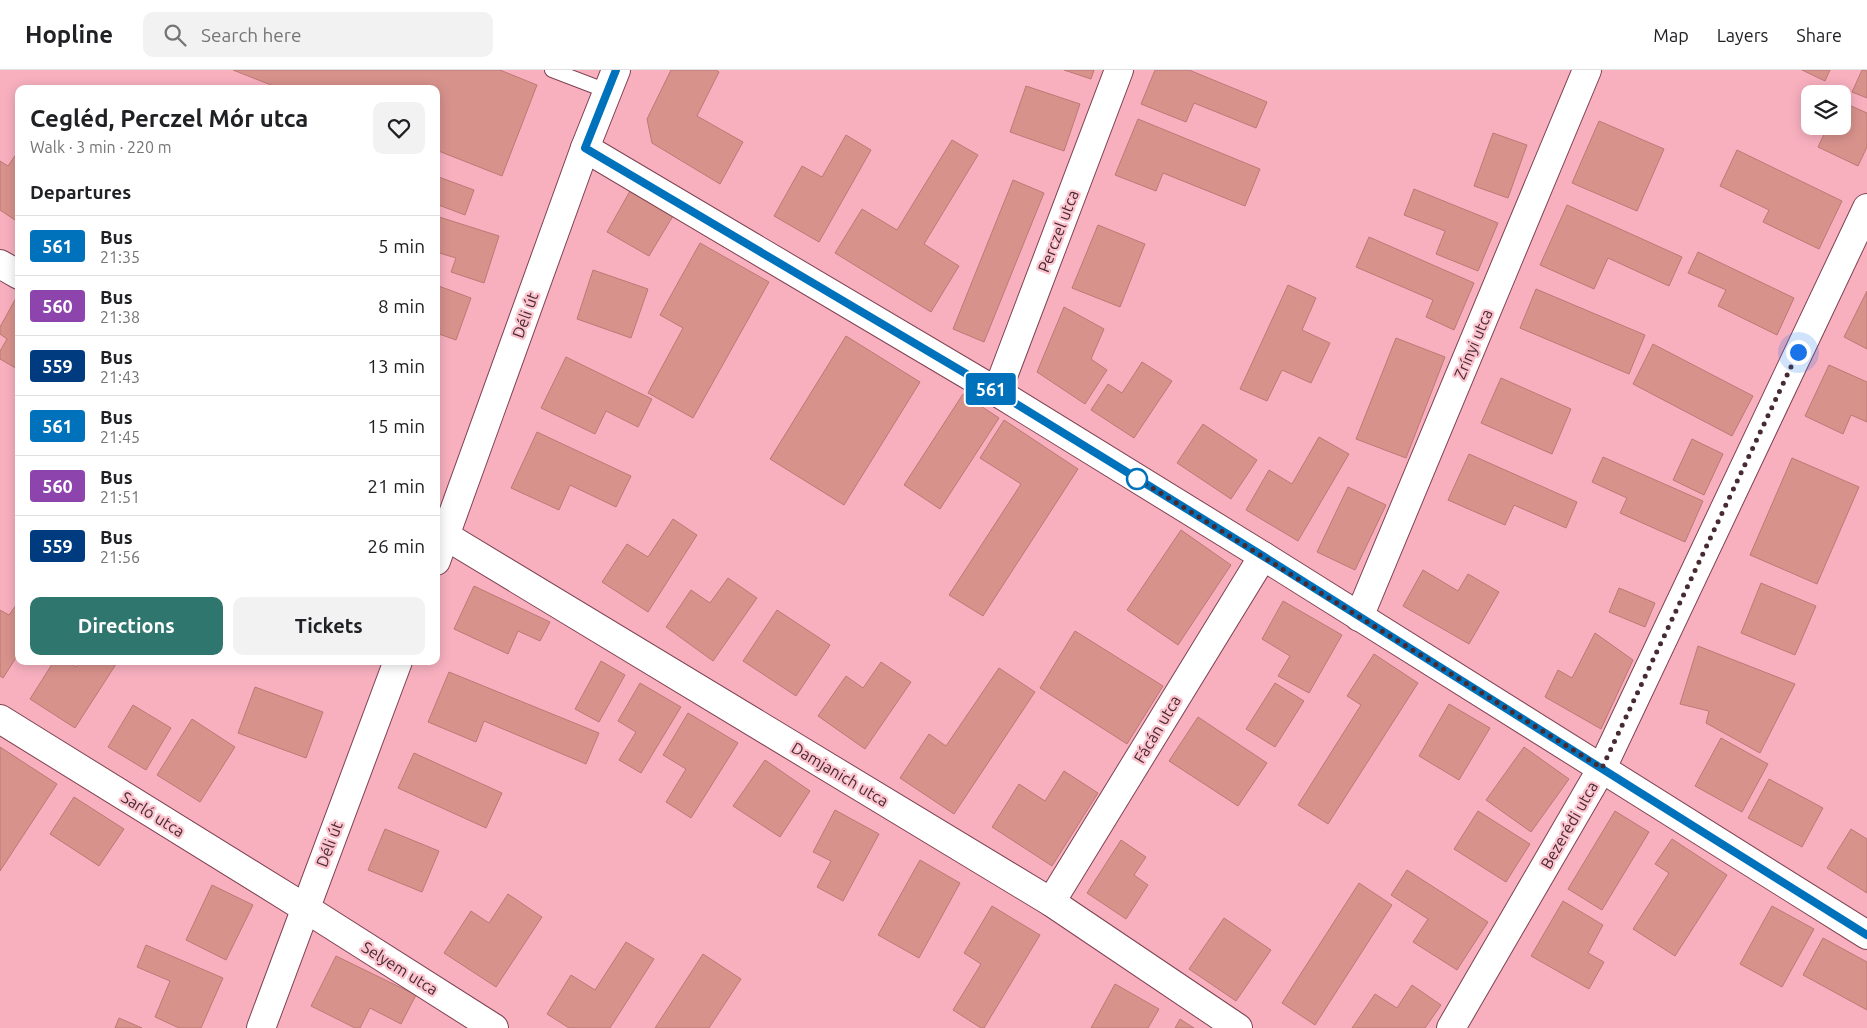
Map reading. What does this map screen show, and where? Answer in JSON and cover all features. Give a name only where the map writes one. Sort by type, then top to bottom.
[{"type":"street","name":"Perczel utca","points":[[997,392],[1119,70]]},
{"type":"street","name":"Zrínyi utca","points":[[1359,617],[1587,70]]},
{"type":"street","name":"Déli út","points":[[441,533],[612,80]]},
{"type":"street","points":[[585,148],[997,392],[1263,556],[1867,935]]},
{"type":"street","name":"Bezerédi utca","points":[[1451,1028],[1602,768],[1867,208]]},
{"type":"street","points":[[0,264],[15,273]]},
{"type":"street","name":"Damjanich utca","points":[[441,533],[1051,902],[1238,1028]]},
{"type":"street","name":"Fácán utca","points":[[1051,902],[1263,556]]},
{"type":"street","name":"Déli út","points":[[262,1028],[396,665]]},
{"type":"street","name":"Sarló utca","points":[[0,719],[305,908]]},
{"type":"street","name":"Selyem utca","points":[[305,908],[494,1028]]},
{"type":"lane","points":[[552,70],[612,80]]},
{"type":"building","points":[[233,70],[500,70],[537,85],[502,176],[440,152],[440,85],[271,85]]},
{"type":"building","points":[[671,70],[716,70],[719,72],[697,116],[743,142],[720,184],[652,143],[647,119]]},
{"type":"building","points":[[1064,70],[1094,70],[1091,79]]},
{"type":"building","points":[[1155,70],[1189,70],[1267,102],[1256,128],[1194,103],[1186,122],[1141,104]]},
{"type":"building","points":[[1802,70],[1830,70],[1825,81]]},
{"type":"building","points":[[1862,70],[1867,71],[1867,98],[1852,92]]},
{"type":"building","points":[[1026,86],[1080,104],[1064,151],[1010,132]]},
{"type":"building","points":[[1851,106],[1867,113],[1867,147],[1858,166],[1818,147],[1824,135],[1851,135]]},
{"type":"building","points":[[1138,119],[1260,169],[1245,206],[1163,173],[1156,191],[1115,175]]},
{"type":"building","points":[[1599,121],[1664,149],[1637,211],[1572,183]]},
{"type":"building","points":[[1493,133],[1527,145],[1508,198],[1474,186]]},
{"type":"building","points":[[846,135],[871,150],[819,242],[774,216],[802,166],[822,177]]},
{"type":"building","points":[[952,140],[978,155],[924,244],[959,266],[931,312],[835,253],[862,209],[897,230]]},
{"type":"building","points":[[1737,150],[1842,201],[1819,249],[1763,222],[1769,210],[1720,186]]},
{"type":"building","points":[[15,156],[15,220],[0,210],[0,161],[8,166]]},
{"type":"building","points":[[440,177],[474,190],[465,215],[440,206]]},
{"type":"building","points":[[1013,180],[1044,193],[984,342],[953,329]]},
{"type":"building","points":[[1414,189],[1498,223],[1478,271],[1436,254],[1445,231],[1404,215]]},
{"type":"building","points":[[630,191],[673,216],[649,256],[607,232]]},
{"type":"building","points":[[1567,205],[1682,257],[1669,286],[1608,258],[1594,289],[1540,265]]},
{"type":"building","points":[[440,217],[499,236],[484,283],[451,272],[456,258],[440,253]]},
{"type":"building","points":[[1098,225],[1145,244],[1120,307],[1072,288]]},
{"type":"building","points":[[1369,237],[1474,283],[1454,330],[1426,317],[1433,300],[1356,267]]},
{"type":"building","points":[[700,243],[769,282],[693,418],[648,393],[683,328],[660,315]]},
{"type":"building","points":[[1698,252],[1794,298],[1777,335],[1718,306],[1726,290],[1688,273]]},
{"type":"building","points":[[593,270],[648,289],[631,338],[577,319]]},
{"type":"building","points":[[1288,285],[1316,298],[1302,330],[1330,343],[1311,383],[1282,370],[1267,401],[1240,389]]},
{"type":"building","points":[[440,286],[471,298],[456,340],[440,334]]},
{"type":"building","points":[[1536,289],[1645,335],[1629,374],[1520,328]]},
{"type":"building","points":[[1867,291],[1867,349],[1844,337]]},
{"type":"building","points":[[15,300],[15,368],[0,359],[0,351],[7,339],[0,334],[0,327]]},
{"type":"building","points":[[1064,307],[1104,329],[1091,359],[1107,370],[1085,404],[1037,372]]},
{"type":"building","points":[[846,336],[920,382],[844,505],[770,459]]},
{"type":"building","points":[[1396,338],[1445,357],[1406,458],[1356,439]]},
{"type":"building","points":[[1653,344],[1753,396],[1732,436],[1633,384]]},
{"type":"building","points":[[566,357],[652,399],[638,427],[606,411],[595,434],[541,408]]},
{"type":"building","points":[[1142,362],[1172,381],[1134,438],[1091,410],[1108,384],[1122,393]]},
{"type":"building","points":[[1829,365],[1867,382],[1867,422],[1851,415],[1843,434],[1805,416]]},
{"type":"building","points":[[1501,378],[1571,409],[1552,454],[1481,423]]},
{"type":"building","points":[[963,394],[999,418],[940,509],[904,485]]},
{"type":"building","points":[[1004,420],[1078,469],[983,616],[949,595],[1021,484],[980,458]]},
{"type":"building","points":[[1203,424],[1257,460],[1231,499],[1177,463]]},
{"type":"building","points":[[537,432],[631,476],[616,507],[570,485],[559,510],[511,488]]},
{"type":"building","points":[[1319,437],[1349,454],[1298,541],[1246,510],[1269,470],[1292,484]]},
{"type":"building","points":[[1692,439],[1723,454],[1704,495],[1673,480]]},
{"type":"building","points":[[1469,454],[1577,502],[1566,528],[1514,505],[1505,525],[1448,500]]},
{"type":"building","points":[[1603,457],[1703,501],[1685,542],[1620,513],[1627,498],[1592,482]]},
{"type":"building","points":[[1792,458],[1859,487],[1817,584],[1750,555]]},
{"type":"building","points":[[1348,487],[1386,505],[1355,570],[1317,552]]},
{"type":"building","points":[[673,519],[697,535],[648,612],[602,582],[627,544],[648,557]]},
{"type":"building","points":[[1181,530],[1231,565],[1178,645],[1127,610]]},
{"type":"building","points":[[1423,570],[1458,591],[1468,574],[1499,592],[1469,644],[1403,606]]},
{"type":"building","points":[[728,578],[757,598],[713,661],[666,627],[691,590],[710,603]]},
{"type":"building","points":[[1761,583],[1816,606],[1795,655],[1741,633]]},
{"type":"building","points":[[474,586],[550,622],[540,641],[518,631],[508,654],[454,629]]},
{"type":"building","points":[[1619,588],[1655,603],[1645,627],[1609,612]]},
{"type":"building","points":[[1283,601],[1342,635],[1309,693],[1278,676],[1290,656],[1262,639]]},
{"type":"building","points":[[15,607],[15,659],[3,678],[0,676],[0,610],[9,615]]},
{"type":"building","points":[[777,610],[830,645],[796,696],[743,661]]},
{"type":"building","points":[[1075,631],[1163,686],[1127,744],[1040,688]]},
{"type":"building","points":[[1595,633],[1633,660],[1601,729],[1545,697],[1558,670],[1572,678]]},
{"type":"building","points":[[1698,646],[1795,684],[1760,753],[1706,723],[1709,711],[1680,704]]},
{"type":"building","points":[[1374,654],[1418,683],[1328,824],[1298,805],[1361,705],[1347,696]]},
{"type":"building","points":[[601,661],[625,675],[599,722],[575,709]]},
{"type":"building","points":[[881,662],[911,682],[865,749],[818,716],[846,676],[863,688]]},
{"type":"building","points":[[51,665],[73,665],[76,667],[77,665],[115,665],[75,728],[30,699]]},
{"type":"building","points":[[999,668],[1035,692],[954,814],[900,778],[929,734],[946,746]]},
{"type":"building","points":[[449,672],[599,733],[586,764],[484,721],[476,742],[428,722]]},
{"type":"building","points":[[640,683],[681,707],[641,773],[619,760],[636,732],[618,721]]},
{"type":"building","points":[[1275,683],[1304,701],[1275,747],[1246,729]]},
{"type":"building","points":[[255,687],[323,712],[306,758],[238,733]]},
{"type":"building","points":[[1449,704],[1490,728],[1459,780],[1419,756]]},
{"type":"building","points":[[133,705],[171,728],[146,770],[108,747]]},
{"type":"building","points":[[688,713],[738,743],[691,818],[666,802],[686,769],[663,755]]},
{"type":"building","points":[[1198,717],[1267,763],[1238,806],[1169,761]]},
{"type":"building","points":[[192,719],[235,747],[200,802],[157,775]]},
{"type":"building","points":[[1721,738],[1768,764],[1742,812],[1695,786]]},
{"type":"building","points":[[0,747],[57,784],[0,871]]},
{"type":"building","points":[[1524,747],[1569,779],[1531,832],[1486,800]]},
{"type":"building","points":[[414,753],[502,793],[486,828],[398,788]]},
{"type":"building","points":[[765,760],[810,791],[780,837],[733,806]]},
{"type":"building","points":[[1064,771],[1098,793],[1052,866],[992,827],[1019,784],[1045,801]]},
{"type":"building","points":[[1769,779],[1823,808],[1802,847],[1748,818]]},
{"type":"building","points":[[74,797],[124,829],[99,866],[50,834]]},
{"type":"building","points":[[835,810],[879,834],[843,901],[817,887],[831,861],[813,852]]},
{"type":"building","points":[[1478,811],[1530,844],[1506,882],[1454,849]]},
{"type":"building","points":[[1615,811],[1649,832],[1602,910],[1568,889]]},
{"type":"building","points":[[385,829],[439,851],[422,892],[368,870]]},
{"type":"building","points":[[1851,829],[1867,839],[1867,893],[1827,868]]},
{"type":"building","points":[[1672,839],[1727,875],[1675,956],[1633,929],[1669,873],[1655,864]]},
{"type":"building","points":[[1121,840],[1146,857],[1134,875],[1148,885],[1126,919],[1087,893]]},
{"type":"building","points":[[920,860],[960,883],[919,958],[878,935]]},
{"type":"building","points":[[1407,870],[1488,922],[1457,970],[1413,942],[1428,919],[1391,895]]},
{"type":"building","points":[[1359,883],[1392,905],[1315,1025],[1282,1003]]},
{"type":"building","points":[[212,885],[253,905],[226,960],[186,940]]},
{"type":"building","points":[[508,894],[542,917],[496,987],[444,953],[471,911],[489,923]]},
{"type":"building","points":[[1563,901],[1603,925],[1588,953],[1604,962],[1589,989],[1531,956]]},
{"type":"building","points":[[992,906],[1040,935],[984,1028],[981,1028],[953,1010],[981,964],[964,953]]},
{"type":"building","points":[[1772,906],[1814,929],[1782,987],[1740,964]]},
{"type":"building","points":[[1224,918],[1271,950],[1236,1001],[1189,969]]},
{"type":"building","points":[[1823,938],[1867,962],[1867,1010],[1803,975]]},
{"type":"building","points":[[626,942],[654,959],[610,1028],[569,1028],[547,1014],[571,975],[595,990]]},
{"type":"building","points":[[146,945],[223,978],[201,1028],[179,1028],[155,1017],[170,981],[137,967]]},
{"type":"building","points":[[703,954],[741,979],[709,1028],[655,1028]]},
{"type":"building","points":[[336,956],[416,995],[401,1024],[370,1008],[360,1028],[355,1028],[311,1006]]},
{"type":"building","points":[[1115,984],[1159,1009],[1148,1028],[1091,1028]]},
{"type":"building","points":[[1412,985],[1441,1005],[1425,1028],[1352,1028],[1375,994],[1397,1008]]},
{"type":"building","points":[[119,1018],[142,1028],[115,1028]]},
{"type":"building","points":[[1180,1019],[1194,1028],[1175,1028]]},
{"type":"bus line","name":"561","points":[[616,70],[585,148],[997,392],[1263,556],[1867,935]]},
{"type":"route","points":[[1137,479],[1130,474],[1602,768],[1798,352]]}]
